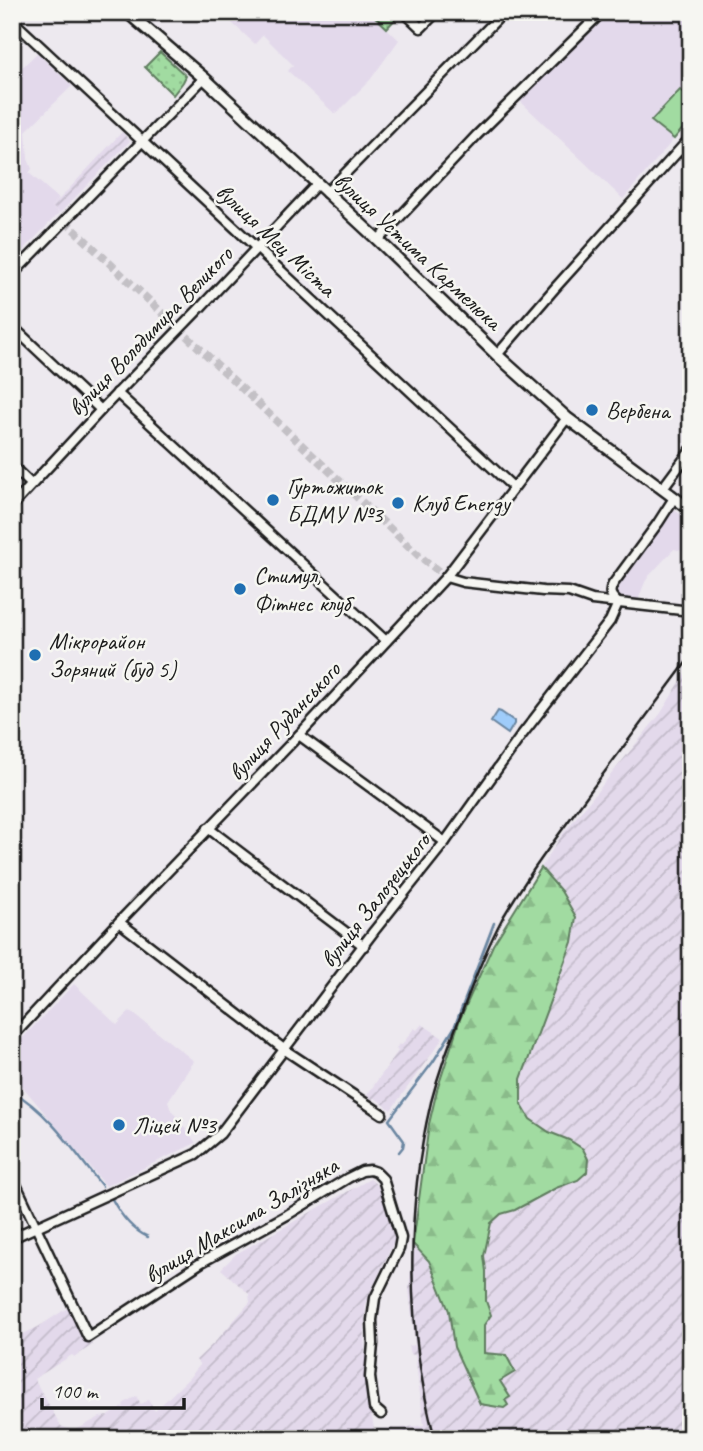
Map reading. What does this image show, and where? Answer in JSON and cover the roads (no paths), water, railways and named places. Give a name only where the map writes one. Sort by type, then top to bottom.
[{"type":"street","name":"вулиця Устима Кармелюка","points":[[127,12],[204,78],[567,418],[691,510]]},
{"type":"street","points":[[404,12],[421,28],[437,12]]},
{"type":"street","points":[[326,193],[504,12]]},
{"type":"street","points":[[378,240],[468,144],[601,12]]},
{"type":"street","name":"вулиця Мец Міста","points":[[12,20],[513,487]]},
{"type":"street","points":[[12,275],[204,78]]},
{"type":"street","points":[[497,355],[691,137]]},
{"type":"street","name":"вулиця Володимира Великого","points":[[12,506],[100,410],[317,184]]},
{"type":"street","points":[[12,326],[100,410]]},
{"type":"street","points":[[117,393],[386,641]]},
{"type":"street","name":"вулиця Руданського","points":[[12,1037],[446,577],[567,418]]},
{"type":"street","points":[[662,489],[691,450]]},
{"type":"street","points":[[12,466],[31,484]]},
{"type":"street","name":"вулиця Залозецького","points":[[12,1238],[196,1154],[220,1134],[373,931],[445,842],[521,736],[610,621],[618,603],[611,596],[613,584],[674,498]]},
{"type":"street","points":[[446,577],[463,582],[569,592],[583,598],[691,611]]},
{"type":"street","points":[[299,735],[445,842]]},
{"type":"street","points":[[208,828],[364,946]]},
{"type":"street","points":[[118,922],[285,1050],[382,1114]]},
{"type":"street","name":"вулиця Максима Залізняка","points":[[35,1227],[88,1336],[202,1262],[348,1178],[362,1171],[376,1172],[383,1178],[401,1238],[399,1249],[374,1298],[370,1377],[374,1408],[381,1414]]},
{"type":"street","points":[[12,1176],[35,1227]]},
{"type":"water","points":[[498,711],[514,721],[508,734],[491,722]]},
{"type":"waterway","points":[[399,1152],[404,1141],[389,1120],[433,1062],[454,1028],[494,923]]},
{"type":"waterway","points":[[12,1091],[50,1122],[102,1186]]},
{"type":"waterway","points":[[112,1199],[127,1221],[148,1237]]},
{"type":"tunnel","points":[[65,221],[418,555],[446,577]]},
{"type":"railway","points":[[435,1439],[418,1356],[412,1271],[417,1186],[431,1102],[441,1068],[480,965],[512,903],[553,842],[691,656]]},
{"type":"place","name":"Вербена","points":[[592,410]]},
{"type":"place","name":"Гуртожиток БДМУ №3","points":[[273,500]]},
{"type":"place","name":"Клуб Energy","points":[[398,503]]},
{"type":"place","name":"Стимул, Фітнес клуб","points":[[240,589]]},
{"type":"place","name":"Мікрорайон Зоряний (буд 5)","points":[[35,655]]},
{"type":"place","name":"Ліцей №3","points":[[119,1125]]}]
